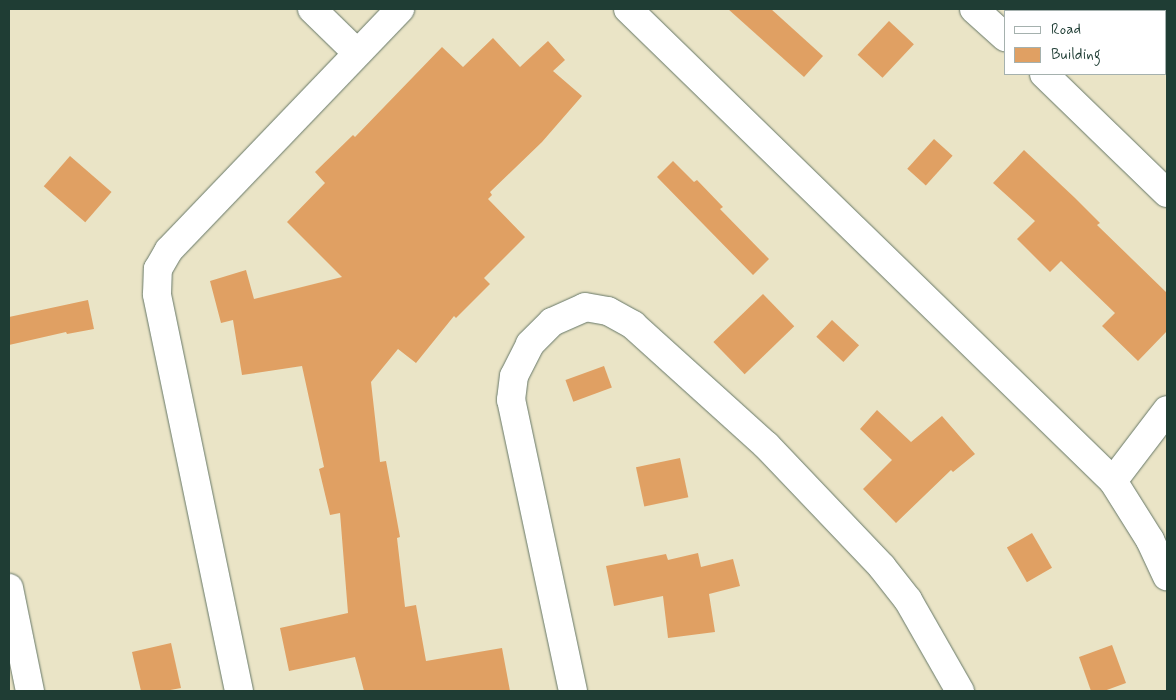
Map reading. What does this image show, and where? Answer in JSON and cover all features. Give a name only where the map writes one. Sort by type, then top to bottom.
[{"type":"street","points":[[312,9],[356,52]]},
{"type":"street","points":[[239,691],[156,294],[158,269],[169,250],[356,52],[400,9]]},
{"type":"street","points":[[628,9],[1113,481],[1150,540],[1167,576]]},
{"type":"street","points":[[974,9],[1004,36]]},
{"type":"street","points":[[1045,75],[1167,193]]},
{"type":"street","points":[[573,691],[511,400],[514,376],[530,344],[552,322],[585,307],[608,311],[633,325],[766,445],[882,567],[908,600],[960,691]]},
{"type":"street","points":[[1113,481],[1167,410]]},
{"type":"street","points":[[9,588],[30,691]]},
{"type":"building","points":[[728,9],[771,9],[823,56],[804,77]]},
{"type":"building","points":[[889,21],[914,44],[882,78],[858,55]]},
{"type":"building","points":[[493,38],[520,67],[548,41],[565,60],[553,71],[582,96],[542,142],[490,192],[492,195],[488,199],[525,237],[484,278],[490,284],[456,318],[454,316],[416,363],[398,349],[371,382],[380,462],[386,461],[400,537],[397,538],[405,607],[416,605],[426,661],[502,648],[510,691],[364,691],[355,657],[289,671],[280,628],[348,613],[340,513],[330,515],[319,469],[324,467],[302,366],[242,375],[233,320],[221,323],[210,281],[246,270],[254,299],[342,277],[287,222],[325,183],[315,172],[353,135],[355,137],[442,47],[463,67]]},
{"type":"building","points":[[934,139],[953,156],[926,185],[907,169]]},
{"type":"building","points":[[1024,150],[1100,223],[1097,225],[1167,293],[1167,331],[1138,361],[1102,326],[1115,313],[1061,261],[1050,272],[1017,239],[1035,221],[993,183]]},
{"type":"building","points":[[70,156],[112,192],[85,222],[44,186]]},
{"type":"building","points":[[673,161],[694,182],[697,180],[723,207],[720,209],[769,259],[753,275],[657,177]]},
{"type":"building","points":[[763,294],[794,326],[745,374],[713,342]]},
{"type":"building","points":[[88,300],[94,329],[67,334],[66,332],[9,345],[9,317]]},
{"type":"building","points":[[832,320],[859,345],[843,362],[816,337]]},
{"type":"building","points":[[604,366],[612,388],[573,402],[565,380]]},
{"type":"building","points":[[877,410],[911,442],[942,416],[975,454],[953,472],[951,470],[896,523],[863,489],[892,460],[860,429]]},
{"type":"building","points":[[680,458],[688,497],[644,506],[636,467]]},
{"type":"building","points":[[1032,533],[1052,568],[1027,582],[1007,548]]},
{"type":"building","points":[[698,553],[701,567],[733,559],[740,586],[709,594],[715,632],[668,638],[663,596],[614,606],[606,566],[666,554],[668,560]]},
{"type":"building","points":[[171,643],[181,688],[165,691],[141,691],[132,652]]},
{"type":"building","points":[[1112,645],[1126,683],[1104,691],[1091,691],[1079,657]]}]
